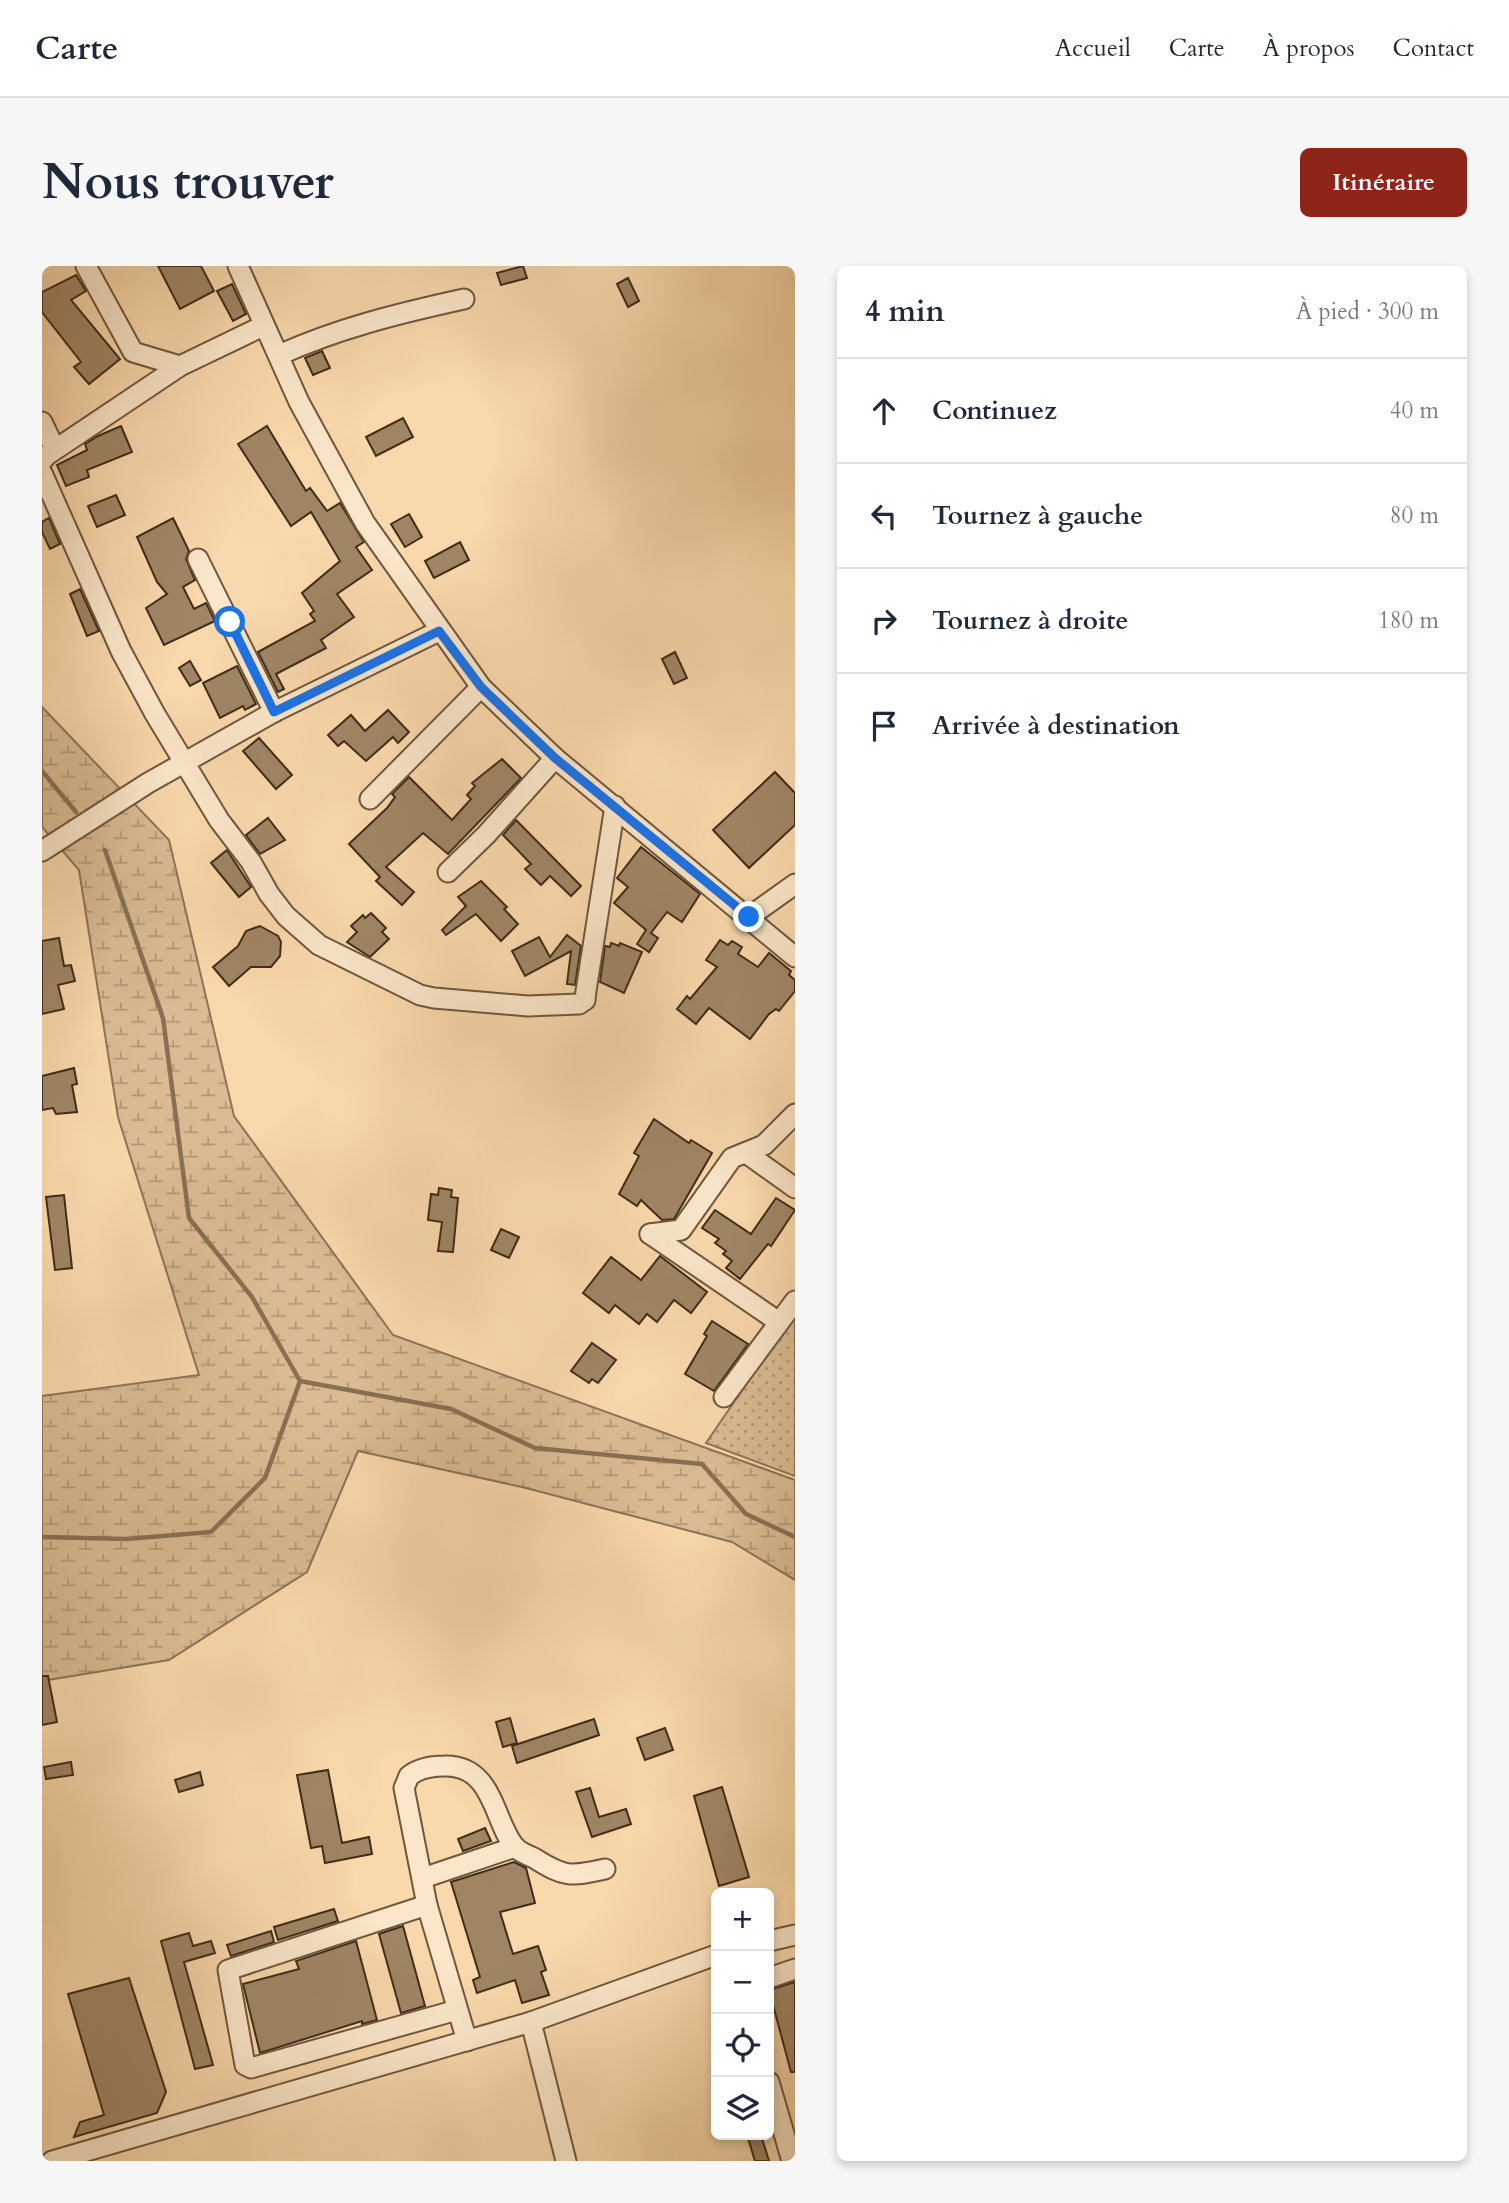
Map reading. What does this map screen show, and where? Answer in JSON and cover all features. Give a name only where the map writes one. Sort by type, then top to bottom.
[{"type":"street","points":[[86,266],[133,352],[180,366]]},
{"type":"street","points":[[238,266],[299,402],[365,523],[481,687],[555,758],[795,957]]},
{"type":"street","points":[[279,355],[321,337],[380,318],[464,299]]},
{"type":"street","points":[[42,422],[48,455],[180,366],[263,326]]},
{"type":"street","points":[[42,473],[121,651],[183,763],[269,894],[299,928],[319,945],[420,995],[451,1001],[528,1006],[569,1005],[584,1000],[615,806]]},
{"type":"street","points":[[198,559],[274,712]]},
{"type":"street","points":[[42,850],[183,763],[274,712],[439,631]]},
{"type":"street","points":[[370,799],[481,687]]},
{"type":"street","points":[[448,872],[486,835],[555,758]]},
{"type":"street","points":[[749,917],[795,884]]},
{"type":"street","points":[[779,1322],[650,1234],[681,1230],[732,1157],[764,1145],[795,1114]]},
{"type":"street","points":[[746,1153],[795,1188]]},
{"type":"street","points":[[724,1397],[795,1301]]},
{"type":"street","points":[[467,2041],[427,1905],[404,1788],[409,1776],[428,1767],[449,1765],[463,1769],[480,1781],[494,1800],[514,1847],[562,1875],[580,1875],[605,1869]]},
{"type":"street","points":[[423,1878],[514,1847]]},
{"type":"street","points":[[427,1905],[228,1970],[245,2065],[251,2068],[457,2010]]},
{"type":"street","points":[[774,1940],[795,1935]]},
{"type":"street","points":[[52,2161],[531,2022],[711,1957]]},
{"type":"street","points":[[774,1976],[795,1969]]},
{"type":"street","points":[[531,2022],[566,2161]]},
{"type":"street","points":[[774,2099],[792,2161]]},
{"type":"green space","points":[[42,707],[169,840],[234,1116],[393,1335],[795,1480],[795,1580],[732,1542],[522,1487],[358,1451],[307,1572],[169,1660],[42,1681],[42,1396],[199,1375],[118,1117],[79,870],[42,827]]},
{"type":"green space","points":[[795,1313],[795,1476],[706,1443]]},
{"type":"building","points":[[158,266],[201,266],[214,291],[180,309]]},
{"type":"building","points":[[523,266],[527,278],[501,285],[497,273]]},
{"type":"building","points":[[76,275],[86,291],[71,300],[120,359],[89,384],[74,367],[81,362],[42,312],[42,292]]},
{"type":"building","points":[[628,278],[639,301],[628,307],[617,284]]},
{"type":"building","points":[[232,284],[246,314],[233,321],[217,291]]},
{"type":"building","points":[[322,351],[330,368],[313,375],[305,358]]},
{"type":"building","points":[[403,418],[413,437],[376,456],[366,437]]},
{"type":"building","points":[[121,426],[132,452],[87,470],[89,477],[66,486],[57,465],[87,450],[85,444],[98,436]]},
{"type":"building","points":[[267,426],[306,491],[310,488],[327,511],[340,503],[364,542],[356,547],[372,570],[337,594],[354,617],[321,640],[326,648],[276,674],[284,689],[278,692],[258,652],[315,621],[310,614],[314,611],[302,593],[340,561],[311,512],[291,526],[238,444]]},
{"type":"building","points":[[116,495],[125,515],[97,527],[88,506]]},
{"type":"building","points":[[409,514],[422,537],[405,547],[391,524]]},
{"type":"building","points":[[49,518],[60,544],[50,549],[42,532],[42,522]]},
{"type":"building","points":[[173,518],[189,551],[186,559],[195,580],[183,587],[194,609],[206,603],[215,621],[164,645],[146,608],[167,594],[157,582],[137,537]]},
{"type":"building","points":[[460,542],[469,560],[434,578],[425,561]]},
{"type":"building","points":[[80,589],[99,631],[87,636],[70,594]]},
{"type":"building","points":[[675,652],[687,678],[674,684],[662,659]]},
{"type":"building","points":[[190,661],[201,680],[190,686],[179,668]]},
{"type":"building","points":[[237,666],[256,704],[245,710],[243,706],[220,718],[203,683]]},
{"type":"building","points":[[388,710],[409,732],[398,743],[393,737],[366,761],[344,741],[338,746],[328,735],[351,715],[365,731]]},
{"type":"building","points":[[259,738],[292,775],[276,789],[243,751]]},
{"type":"building","points":[[502,759],[521,778],[448,854],[423,833],[386,867],[414,892],[402,905],[376,881],[380,877],[349,844],[387,808],[395,797],[392,794],[409,777],[452,820],[471,799],[467,795],[475,786],[472,783]]},
{"type":"building","points":[[775,772],[795,793],[795,825],[749,868],[713,830]]},
{"type":"building","points":[[268,818],[285,840],[260,854],[246,835]]},
{"type":"building","points":[[516,820],[581,886],[571,896],[550,876],[541,885],[525,869],[531,864],[503,835]]},
{"type":"building","points":[[641,847],[700,894],[682,922],[667,912],[651,933],[658,938],[649,952],[637,944],[646,930],[614,903],[628,887],[617,878]]},
{"type":"building","points":[[227,850],[251,887],[239,897],[211,863]]},
{"type":"building","points":[[481,881],[507,907],[504,909],[518,924],[501,941],[476,914],[446,935],[442,930],[466,906],[458,897]]},
{"type":"building","points":[[371,913],[386,928],[382,932],[389,939],[370,957],[347,942],[357,932],[351,926],[363,915],[365,918]]},
{"type":"building","points":[[260,926],[278,936],[281,942],[280,956],[271,967],[251,967],[229,986],[213,967],[238,946],[246,931]]},
{"type":"building","points":[[567,935],[581,946],[575,985],[567,984],[571,951],[525,976],[512,951],[539,937],[550,957]]},
{"type":"building","points":[[59,938],[64,966],[71,965],[75,981],[58,985],[64,1009],[42,1014],[42,941]]},
{"type":"building","points":[[720,940],[728,945],[732,941],[742,947],[738,954],[758,967],[769,953],[791,971],[789,975],[795,980],[795,991],[779,1011],[776,1009],[769,1014],[750,1039],[709,1008],[696,1024],[677,1009],[687,996],[690,999],[717,967],[706,960]]},
{"type":"building","points":[[611,943],[619,946],[620,943],[642,952],[624,993],[600,982],[605,946],[610,947]]},
{"type":"building","points":[[74,1068],[77,1084],[72,1085],[77,1112],[56,1114],[53,1108],[42,1110],[42,1076]]},
{"type":"building","points":[[654,1119],[689,1143],[691,1140],[712,1153],[674,1219],[662,1220],[641,1200],[637,1206],[619,1194],[639,1156],[634,1153]]},
{"type":"building","points":[[439,1188],[452,1190],[451,1197],[458,1198],[453,1252],[438,1251],[442,1222],[428,1220],[431,1194],[438,1195]]},
{"type":"building","points":[[64,1195],[72,1268],[55,1270],[46,1197]]},
{"type":"building","points":[[776,1198],[795,1210],[771,1246],[768,1244],[740,1279],[726,1268],[732,1261],[723,1254],[726,1251],[715,1243],[719,1239],[702,1228],[715,1210],[751,1234]]},
{"type":"building","points":[[501,1229],[519,1237],[509,1258],[491,1250]]},
{"type":"building","points":[[660,1256],[707,1292],[691,1313],[674,1300],[657,1322],[647,1314],[639,1324],[615,1305],[609,1313],[583,1293],[611,1257],[641,1280]]},
{"type":"building","points":[[712,1321],[748,1344],[714,1391],[685,1374],[707,1336],[704,1334]]},
{"type":"building","points":[[592,1343],[616,1360],[598,1383],[592,1379],[589,1383],[571,1371]]},
{"type":"building","points":[[42,1676],[48,1676],[57,1722],[42,1725]]},
{"type":"building","points":[[510,1718],[517,1743],[503,1747],[496,1722]]},
{"type":"building","points":[[594,1719],[599,1735],[517,1763],[512,1746]]},
{"type":"building","points":[[665,1728],[673,1750],[645,1760],[637,1738]]},
{"type":"building","points":[[71,1762],[73,1775],[46,1779],[44,1767]]},
{"type":"building","points":[[328,1770],[342,1843],[369,1837],[372,1854],[325,1863],[322,1846],[311,1848],[297,1775]]},
{"type":"building","points":[[200,1772],[203,1785],[179,1792],[175,1780]]},
{"type":"building","points":[[722,1787],[749,1877],[719,1886],[694,1796]]},
{"type":"building","points":[[590,1788],[599,1817],[626,1809],[631,1824],[592,1837],[576,1792]]},
{"type":"building","points":[[485,1828],[491,1841],[463,1851],[458,1839]]},
{"type":"building","points":[[514,1862],[526,1868],[535,1903],[500,1912],[513,1954],[538,1946],[546,1970],[541,1972],[549,1995],[522,2003],[515,1980],[477,1993],[473,1980],[480,1977],[451,1882]]},
{"type":"building","points":[[334,1909],[338,1921],[278,1940],[274,1927]]},
{"type":"building","points":[[403,1926],[425,2006],[401,2013],[379,1934]]},
{"type":"building","points":[[271,1931],[274,1942],[231,1956],[227,1945]]},
{"type":"building","points":[[189,1933],[193,1946],[211,1941],[215,1953],[184,1962],[213,2065],[195,2069],[161,1941]]},
{"type":"building","points":[[356,1941],[377,2020],[362,2024],[362,2021],[260,2053],[243,1984],[299,1969],[296,1961]]},
{"type":"building","points":[[129,1978],[166,2092],[157,2113],[74,2137],[80,2122],[104,2115],[68,1994]]},
{"type":"building","points":[[795,1982],[795,2072],[791,2072],[774,2009],[774,1988]]},
{"type":"building","points":[[749,2140],[763,2140],[769,2161],[755,2161]]},
{"type":"waterway","points":[[42,771],[76,812]]},
{"type":"waterway","points":[[105,850],[163,1018],[189,1218],[252,1297],[300,1381]]},
{"type":"waterway","points":[[42,1537],[126,1539],[211,1532],[265,1478],[300,1381],[451,1409],[535,1448],[702,1464],[746,1514],[795,1537]]},
{"type":"route","points":[[230,622],[274,712],[439,631],[481,687],[555,758],[749,917]]}]
